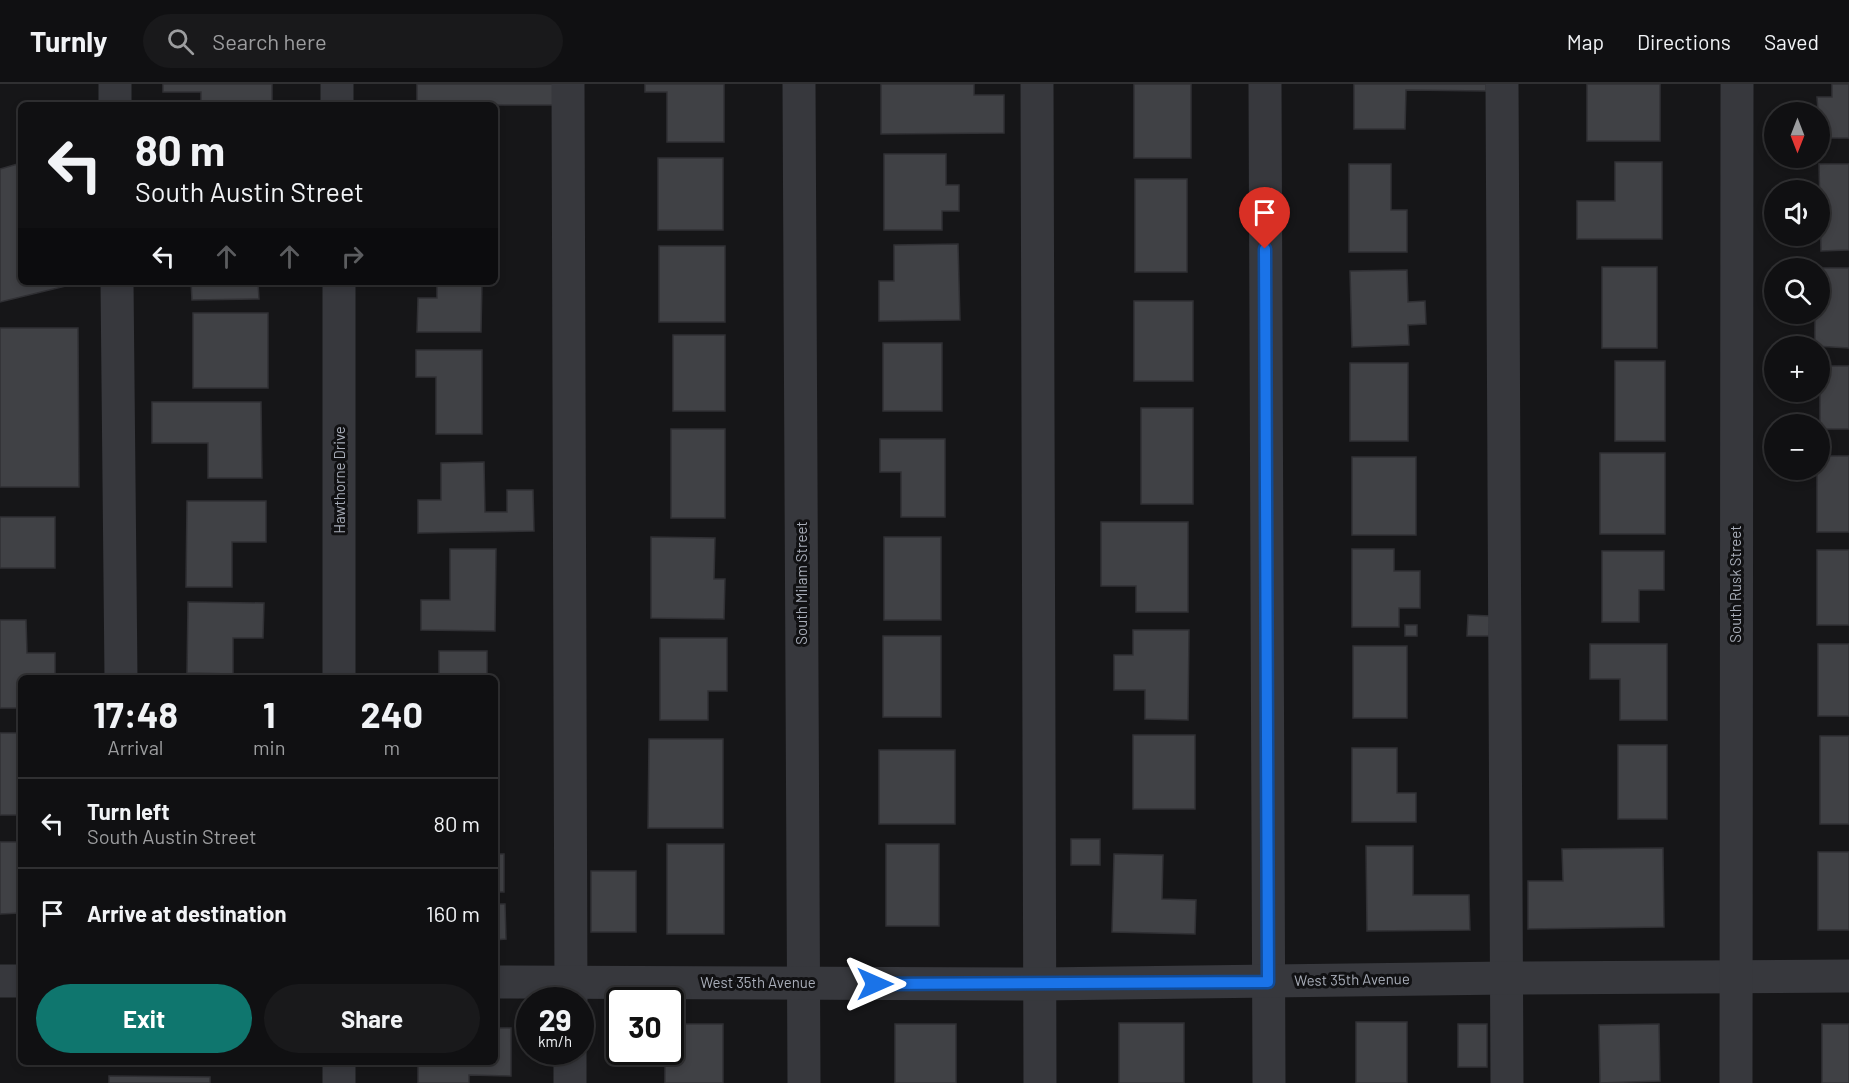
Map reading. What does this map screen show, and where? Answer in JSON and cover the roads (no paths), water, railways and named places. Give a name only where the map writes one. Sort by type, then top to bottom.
[{"type":"street","points":[[115,84],[115,102]]},
{"type":"street","points":[[337,84],[337,102]]},
{"type":"street","points":[[568,84],[571,987]]},
{"type":"street","name":"South Milam Street","points":[[799,84],[804,1083]]},
{"type":"street","points":[[1037,84],[1040,1083]]},
{"type":"street","points":[[1265,84],[1269,1083]]},
{"type":"street","points":[[1502,84],[1507,1083]]},
{"type":"street","name":"South Rusk Street","points":[[1736,1083],[1737,84]]},
{"type":"street","points":[[117,285],[120,675]]},
{"type":"street","name":"Hawthorne Drive","points":[[339,285],[339,675]]},
{"type":"street","name":"West 35th Avenue","points":[[594,990],[804,984],[1041,984],[1849,976]]},
{"type":"street","points":[[0,981],[18,981]]},
{"type":"street","name":"West 35th Avenue","points":[[498,982],[537,987]]},
{"type":"street","points":[[339,1065],[339,1083]]},
{"type":"street","points":[[570,1065],[570,1083]]}]
